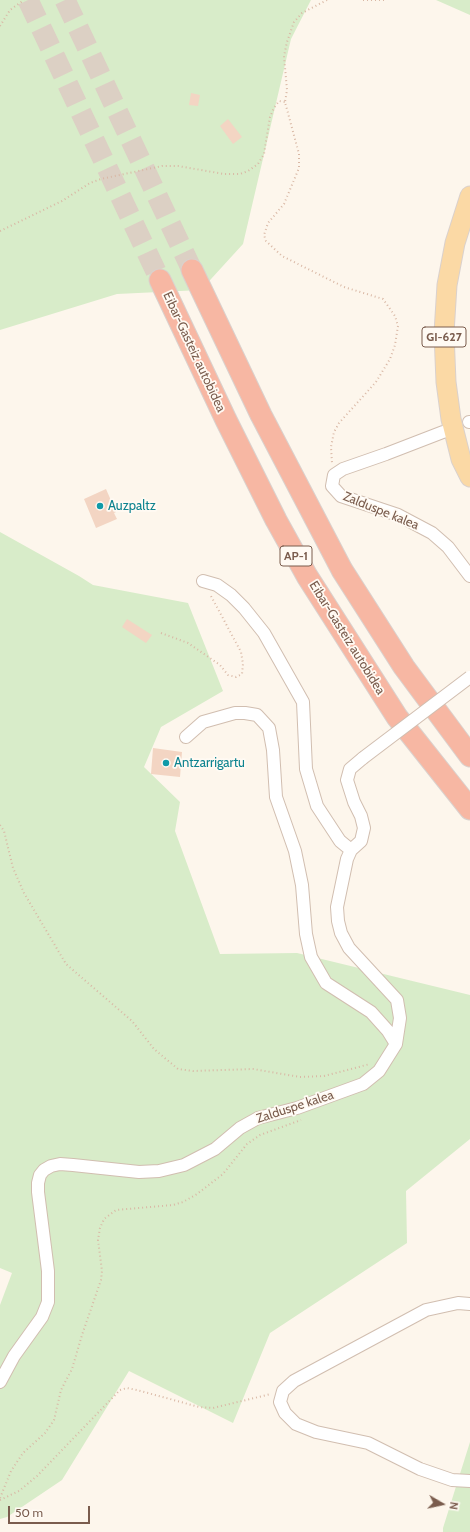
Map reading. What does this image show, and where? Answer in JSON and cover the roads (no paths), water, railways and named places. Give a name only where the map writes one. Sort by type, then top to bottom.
[{"type":"highway","name":"AP-1","points":[[192,270],[274,441],[342,570],[404,667],[470,756]]},
{"type":"highway","name":"Eibar-Gasteiz autobidea","points":[[160,280],[261,491],[307,576],[397,717],[470,810]]},
{"type":"main road","name":"GI-627","points":[[470,196],[455,243],[447,285],[444,333],[446,382],[451,420],[462,459],[470,477]]},
{"type":"street","name":"Zalduspe kalea","points":[[443,432],[345,468],[335,474],[332,479],[332,485],[338,494],[398,515],[427,531],[448,546],[470,576]]},
{"type":"street","points":[[203,581],[217,585],[231,595],[244,608],[264,633],[303,702],[306,770],[317,806],[340,841],[351,850]]},
{"type":"street","name":"Zalduspe kalea","points":[[0,1382],[14,1356],[42,1317],[48,1302],[48,1271],[38,1192],[40,1175],[44,1170],[51,1166],[60,1164],[139,1172],[159,1171],[184,1165],[215,1149],[240,1128],[258,1118],[297,1108],[363,1084],[379,1071],[396,1044],[400,1018],[397,1000],[349,948],[341,933],[338,921],[337,907],[347,859],[351,850],[361,841],[364,828],[347,780],[350,769],[363,758],[470,677]]},
{"type":"street","points":[[186,737],[203,722],[235,713],[257,715],[270,728],[276,797],[294,851],[302,885],[306,934],[311,957],[326,982],[370,1012],[388,1031],[396,1044]]},
{"type":"street","points":[[470,1304],[458,1302],[426,1310],[294,1381],[283,1391],[280,1402],[285,1413],[296,1424],[316,1432],[368,1443],[420,1469],[452,1480],[470,1482]]},
{"type":"tunnel","points":[[28,0],[160,280]]},
{"type":"tunnel","points":[[65,0],[192,270]]},
{"type":"place","name":"Auzpaltz","points":[[100,506]]},
{"type":"place","name":"Antzarrigartu","points":[[166,763]]}]
